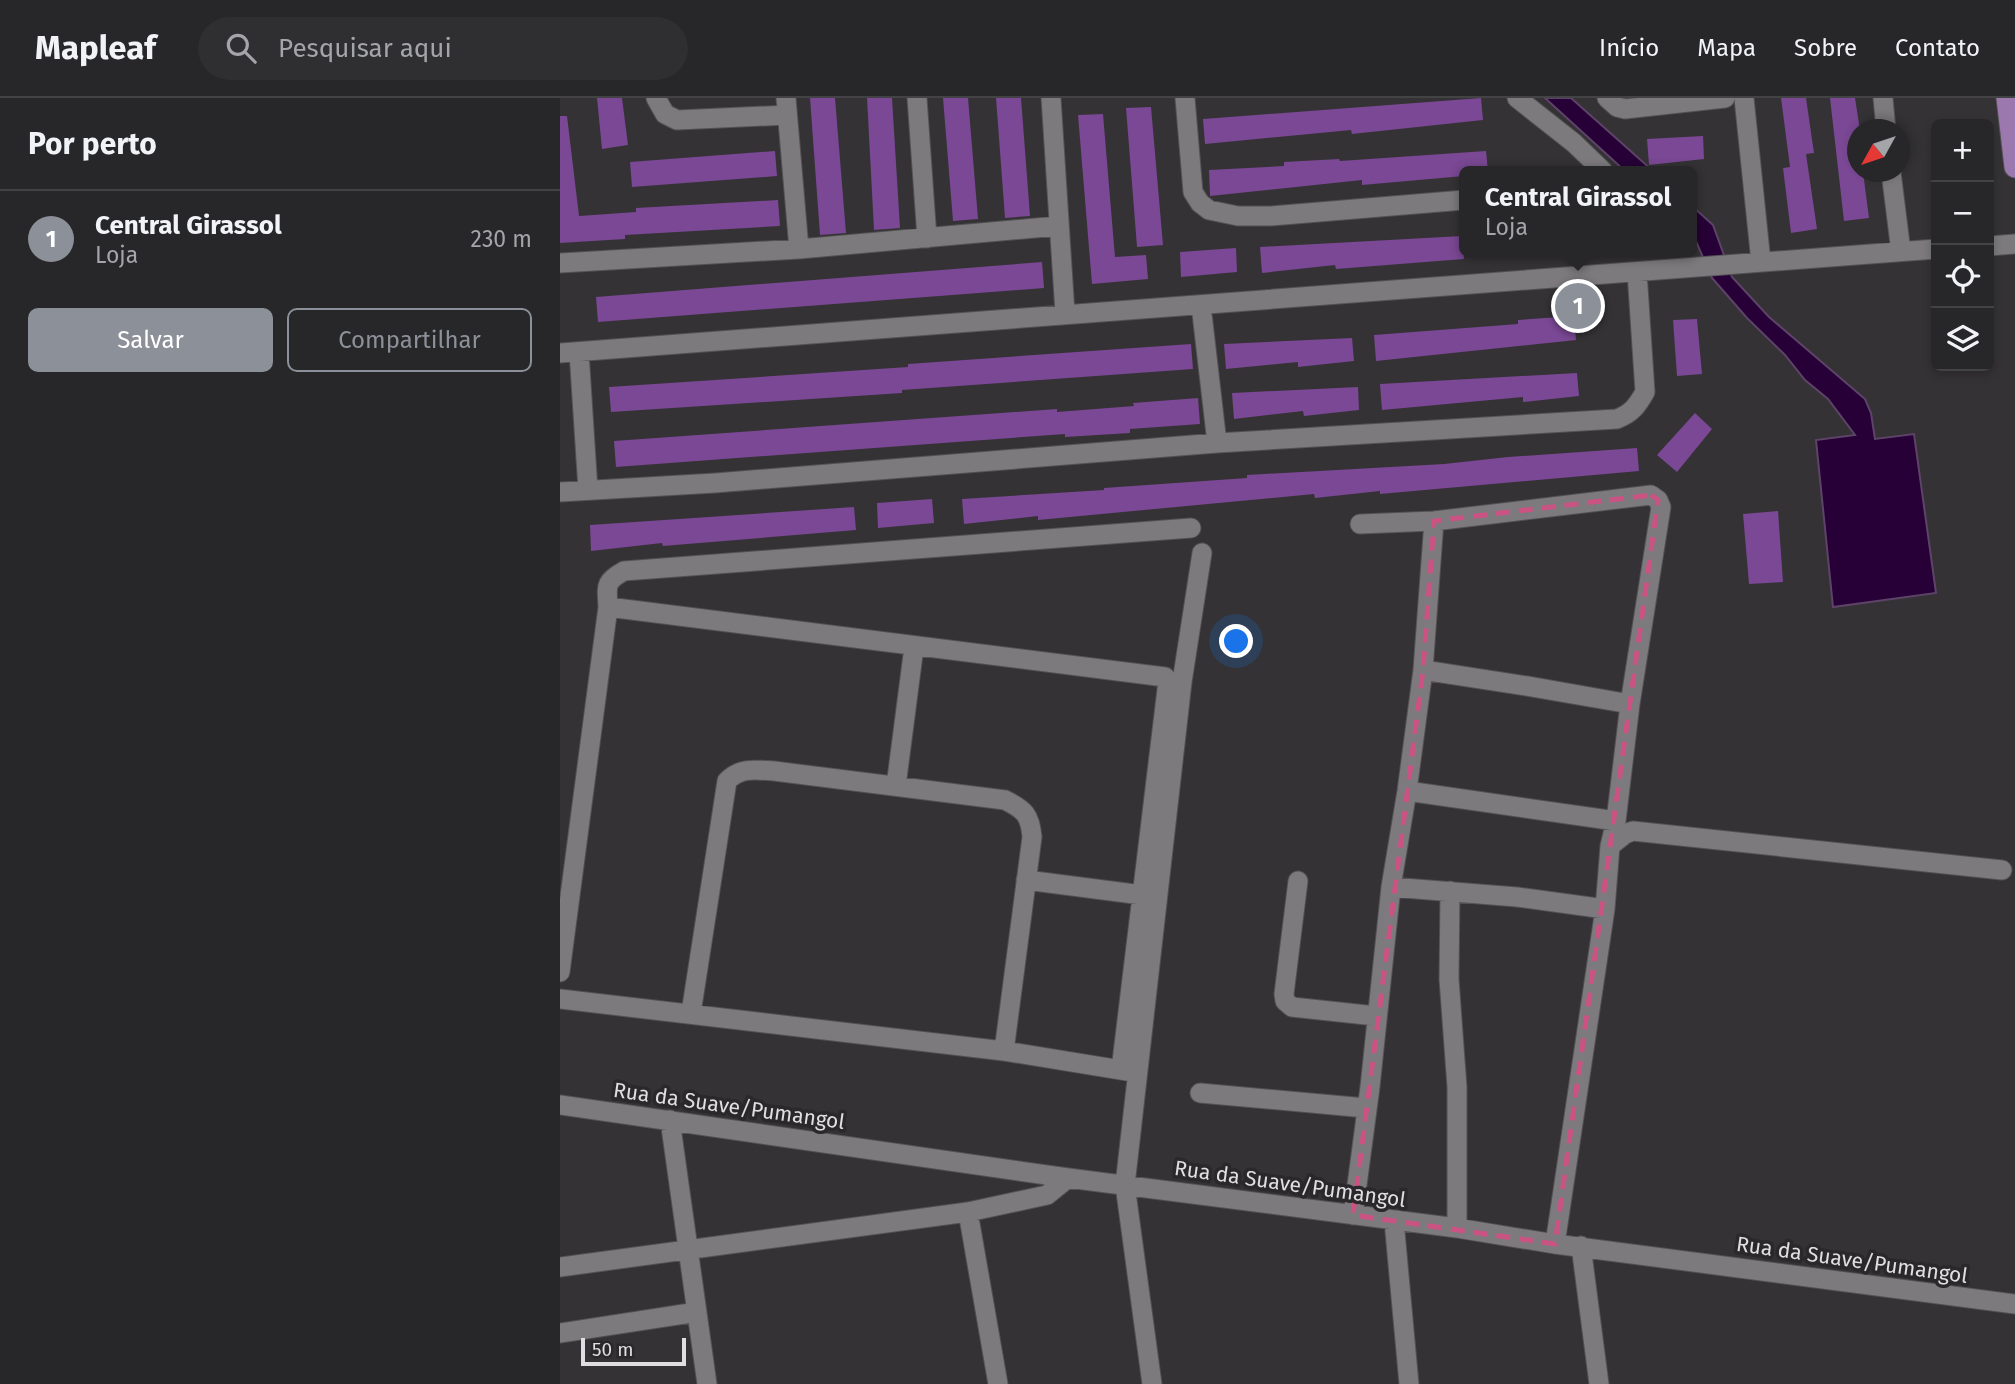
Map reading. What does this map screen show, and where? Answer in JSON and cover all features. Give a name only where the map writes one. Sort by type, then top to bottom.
[{"type":"main road","points":[[2007,98],[2015,167]]},
{"type":"street","points":[[656,98],[665,114],[677,120],[787,107],[800,249]]},
{"type":"street","points":[[917,98],[927,238]]},
{"type":"street","points":[[1056,98],[1058,226],[1065,313]]},
{"type":"street","points":[[1185,98],[1193,192],[1209,210],[1238,216],[1271,216],[1459,200]]},
{"type":"street","points":[[1517,98],[1574,143],[1598,166]]},
{"type":"street","points":[[1607,98],[1617,107],[1625,109],[1724,98]]},
{"type":"street","points":[[1744,98],[1761,262]]},
{"type":"street","points":[[1883,98],[1885,119]]},
{"type":"street","points":[[1892,182],[1901,252]]},
{"type":"street","points":[[560,263],[800,249],[1058,226]]},
{"type":"street","points":[[1994,246],[2015,244]]},
{"type":"street","points":[[588,489],[570,352],[1637,272],[1681,260],[1707,267],[1931,249]]},
{"type":"street","points":[[560,492],[715,483],[1217,443],[1617,419],[1636,407],[1644,392],[1637,272]]},
{"type":"street","points":[[1201,304],[1217,443]]},
{"type":"street","points":[[1360,524],[1434,521],[1651,495],[1658,500],[1661,507],[1630,704],[1616,821],[1610,846],[1605,909],[1555,1244]]},
{"type":"street","points":[[1353,1216],[1391,887],[1423,670],[1434,521]]},
{"type":"street","points":[[560,972],[610,579],[624,571],[1191,528]]},
{"type":"street","points":[[1129,1071],[1202,553]]},
{"type":"street","points":[[608,607],[1165,677],[1168,681],[1142,895],[1129,1071],[1125,1185],[1152,1384]]},
{"type":"street","points":[[896,786],[914,647]]},
{"type":"street","points":[[1423,670],[1630,704]]},
{"type":"street","points":[[691,1013],[727,781],[736,773],[750,769],[896,786],[1005,800],[1019,807],[1030,820],[1032,837],[1004,1051]]},
{"type":"street","points":[[1407,791],[1616,821]]},
{"type":"street","points":[[1610,846],[1633,831],[2002,870]]},
{"type":"street","points":[[1026,880],[1142,895]]},
{"type":"street","points":[[1298,881],[1285,1001],[1292,1007],[1376,1016]]},
{"type":"street","points":[[1391,887],[1605,909]]},
{"type":"street","points":[[1450,891],[1449,979],[1457,1087],[1457,1228]]},
{"type":"street","points":[[560,999],[1004,1051],[1129,1071]]},
{"type":"street","points":[[1200,1093],[1366,1108]]},
{"type":"street","name":"Rua da Suave/Pumangol","points":[[560,1105],[1068,1178],[2015,1304]]},
{"type":"street","points":[[670,1120],[707,1384]]},
{"type":"street","points":[[560,1268],[968,1212],[1047,1195],[1068,1178]]},
{"type":"street","points":[[968,1212],[999,1384]]},
{"type":"street","points":[[1394,1221],[1409,1384]]},
{"type":"street","points":[[1581,1246],[1599,1384]]},
{"type":"street","points":[[560,1333],[697,1312]]},
{"type":"highlighted area","points":[[1651,495],[1658,500],[1555,1244],[1353,1215],[1423,670],[1434,521]]},
{"type":"shaded area","points":[[1545,98],[1571,98],[1647,166],[1620,166]]},
{"type":"shaded area","points":[[1697,211],[1713,225],[1732,277],[1769,317],[1865,399],[1871,413],[1875,439],[1914,434],[1936,593],[1833,607],[1816,440],[1855,435],[1828,399],[1805,380],[1712,278],[1697,244]]},
{"type":"building","points":[[597,98],[622,98],[628,145],[602,149]]},
{"type":"building","points":[[810,98],[835,98],[846,233],[820,235]]},
{"type":"building","points":[[867,98],[892,98],[900,228],[874,230]]},
{"type":"building","points":[[943,98],[968,98],[978,219],[953,221]]},
{"type":"building","points":[[996,98],[1021,98],[1030,216],[1005,218]]},
{"type":"building","points":[[1481,98],[1483,120],[1352,134],[1351,130],[1205,144],[1203,119]]},
{"type":"building","points":[[1781,98],[1806,98],[1814,153],[1806,154],[1817,229],[1791,233],[1783,168],[1790,167]]},
{"type":"building","points":[[1830,98],[1855,98],[1858,119],[1847,119],[1847,182],[1864,182],[1869,218],[1844,221]]},
{"type":"building","points":[[1151,107],[1163,245],[1137,247],[1126,108]]},
{"type":"building","points":[[1103,114],[1115,257],[1146,255],[1148,279],[1092,284],[1078,115]]},
{"type":"building","points":[[560,116],[567,116],[579,216],[636,212],[636,208],[778,200],[780,226],[625,235],[625,239],[560,243]]},
{"type":"building","points":[[1703,136],[1704,159],[1649,165],[1647,139]]},
{"type":"building","points":[[775,151],[777,176],[632,187],[630,162]]},
{"type":"building","points":[[1486,151],[1488,166],[1459,166],[1459,176],[1362,185],[1362,180],[1210,196],[1209,170],[1284,166],[1284,162]]},
{"type":"building","points":[[1459,236],[1459,257],[1464,259],[1336,269],[1335,265],[1262,273],[1260,247]]},
{"type":"building","points":[[1236,248],[1237,272],[1181,277],[1180,252]]},
{"type":"building","points":[[1042,262],[1044,288],[598,322],[596,297]]},
{"type":"building","points":[[1574,316],[1576,340],[1376,361],[1374,335],[1518,324],[1518,320]]},
{"type":"building","points":[[1697,319],[1702,374],[1677,376],[1673,320]]},
{"type":"building","points":[[1352,338],[1354,361],[1298,367],[1298,362],[1226,369],[1224,344]]},
{"type":"building","points":[[1191,344],[1193,369],[902,390],[902,393],[611,412],[609,387]]},
{"type":"building","points":[[1577,373],[1579,396],[1523,402],[1523,397],[1382,410],[1380,384]]},
{"type":"building","points":[[1358,387],[1359,410],[1304,416],[1303,411],[1234,419],[1232,393]]},
{"type":"building","points":[[1198,398],[1200,424],[1130,429],[1130,433],[1065,437],[1065,434],[616,467],[614,441],[1057,409],[1057,412]]},
{"type":"building","points":[[1695,413],[1712,429],[1677,472],[1657,455]]},
{"type":"building","points":[[1637,448],[1639,471],[1380,494],[1380,491],[1315,498],[1314,494],[1038,520],[1038,516],[964,524],[962,499],[1247,478],[1247,475],[1444,464]]},
{"type":"building","points":[[932,499],[934,523],[878,528],[877,503]]},
{"type":"building","points":[[854,507],[856,530],[663,546],[662,543],[591,551],[590,525]]},
{"type":"building","points":[[1778,511],[1783,582],[1749,584],[1743,514]]},
{"type":"place","name":"Central Girassol","points":[[1578,306]]}]
